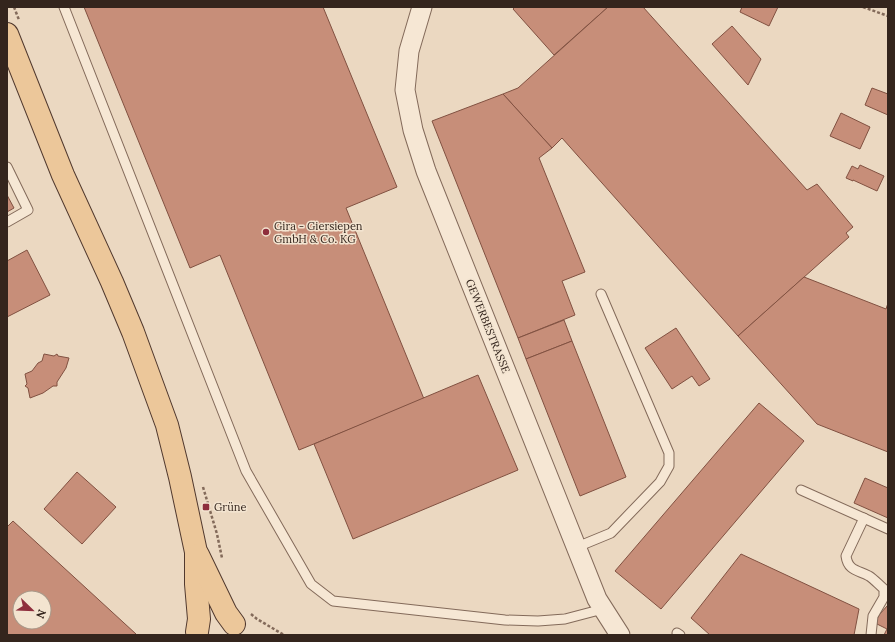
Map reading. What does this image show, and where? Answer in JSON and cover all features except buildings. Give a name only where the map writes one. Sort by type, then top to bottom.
[{"type":"main road","points":[[7,34],[63,175],[112,282],[151,380],[167,425],[196,552],[196,584],[199,619],[196,633]]},
{"type":"main road","points":[[196,552],[226,613],[241,629]]},
{"type":"main road","points":[[196,633],[205,626],[214,622],[224,622],[241,629]]},
{"type":"street","name":"GEWERBESTRASSE","points":[[422,7],[409,51],[405,90],[413,130],[431,186],[597,599],[620,635]]},
{"type":"lane","points":[[64,7],[246,470],[311,584],[333,601],[505,620],[538,621],[565,619],[603,609]]},
{"type":"lane","points":[[7,167],[28,210],[7,222]]},
{"type":"lane","points":[[577,547],[611,533],[660,482],[668,466],[669,453],[601,294]]},
{"type":"lane","points":[[801,490],[888,529]]},
{"type":"lane","points":[[864,518],[846,556],[847,562],[852,569],[870,577],[884,589],[884,597],[874,616],[871,635]]},
{"type":"path","points":[[863,7],[888,16]]},
{"type":"place","name":"Gira - Giersiepen GmbH & Co. KG","points":[[266,232]]},
{"type":"place","name":"Grüne","points":[[206,507]]}]
